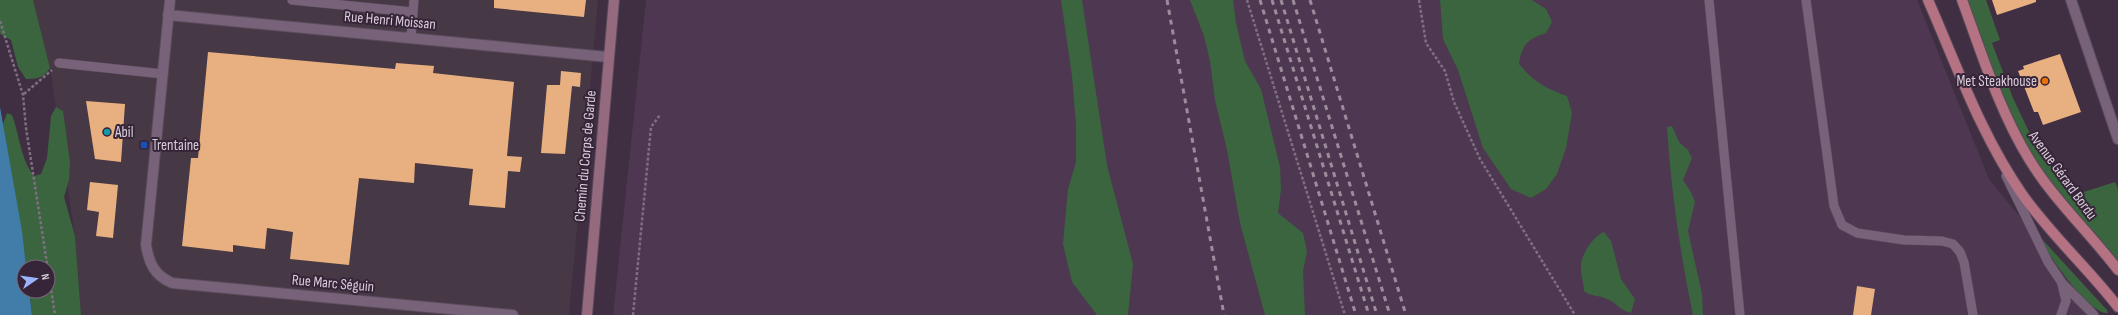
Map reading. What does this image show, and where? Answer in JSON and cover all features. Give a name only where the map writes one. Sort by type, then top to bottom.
[{"type":"main road","points":[[1928,0],[1992,144],[2033,208],[2118,307]]},
{"type":"main road","points":[[1936,0],[1977,113]]},
{"type":"main road","name":"Avenue Gérard Bordu","points":[[1962,0],[2001,104],[2030,160],[2061,204],[2118,270]]},
{"type":"street","points":[[163,74],[170,0]]},
{"type":"street","name":"Chemin du Corps de Garde","points":[[587,315],[614,0]]},
{"type":"street","points":[[2071,0],[2118,138]]},
{"type":"street","name":"Rue Henri Moissan","points":[[168,15],[608,57]]},
{"type":"street","name":"Rue Marc Séguin","points":[[163,74],[146,245],[149,260],[154,270],[161,278],[172,283],[513,315]]},
{"type":"lane","points":[[292,0],[413,12]]},
{"type":"lane","points":[[411,37],[414,0]]},
{"type":"lane","points":[[1709,0],[1740,315]]},
{"type":"lane","points":[[1806,0],[1834,206],[1842,225],[1857,234],[1904,240],[1942,241],[1953,244],[1960,252],[1964,262],[1973,315]]},
{"type":"lane","points":[[59,63],[163,74]]},
{"type":"lane","points":[[1977,113],[2034,237],[2062,282],[2094,315]]},
{"type":"lane","points":[[2061,315],[2066,301],[2062,282]]},
{"type":"path","points":[[1248,0],[1345,315]]},
{"type":"path","points":[[1419,0],[1426,43],[1445,71],[1454,102],[1480,159],[1575,315]]},
{"type":"path","points":[[0,21],[23,95],[26,128],[55,315]]},
{"type":"path","points":[[23,95],[44,79],[59,63]]},
{"type":"path","points":[[633,315],[652,127],[660,115]]},
{"type":"shaded area","points":[[33,0],[598,0],[569,315],[81,315],[75,236],[50,68]]},
{"type":"shaded area","points":[[646,0],[1917,0],[1989,179],[2100,315],[613,315]]},
{"type":"green space","points":[[0,0],[33,0],[50,68],[43,76],[26,79],[18,67],[11,40],[0,34]]},
{"type":"green space","points":[[1061,0],[1082,0],[1107,165],[1133,264],[1128,315],[1097,315],[1072,282],[1063,244],[1068,189],[1076,162],[1076,125],[1072,76]]},
{"type":"green space","points":[[1190,0],[1233,0],[1236,23],[1245,61],[1261,89],[1280,167],[1281,189],[1278,213],[1303,233],[1307,251],[1303,272],[1305,315],[1265,315],[1240,223],[1227,150],[1215,100],[1210,61],[1204,36]]},
{"type":"green space","points":[[1440,0],[1532,0],[1546,9],[1552,22],[1546,33],[1530,40],[1527,43],[1520,57],[1519,64],[1540,84],[1567,96],[1572,113],[1566,148],[1557,174],[1546,189],[1531,198],[1511,189],[1483,148],[1458,70],[1443,39]]},
{"type":"green space","points":[[1967,0],[1986,0],[2000,40],[1992,43],[2013,98],[2031,136],[2071,196],[2115,182],[2118,189],[2118,262],[2080,219],[2044,174],[2023,141],[2006,107]]},
{"type":"green space","points":[[56,107],[63,111],[70,162],[69,180],[64,197],[75,236],[81,315],[32,315],[30,299],[56,299],[56,259],[25,259],[3,124],[7,113],[12,115],[23,154],[29,169],[34,176],[41,174],[47,158],[51,116]]},
{"type":"green space","points":[[1672,126],[1679,142],[1688,150],[1692,158],[1683,180],[1691,192],[1695,202],[1688,231],[1702,294],[1703,315],[1693,315],[1680,245],[1671,175],[1667,127]]},
{"type":"green space","points":[[1604,232],[1611,241],[1621,279],[1635,299],[1631,313],[1623,310],[1606,298],[1584,291],[1581,268],[1583,256],[1592,241]]},
{"type":"green space","points":[[2041,238],[2107,310],[2108,313],[2100,311],[2091,305],[2081,295],[2053,259],[2041,241]]},
{"type":"water","points":[[0,107],[22,231],[25,259],[16,259],[16,299],[30,299],[32,315],[0,315]]},
{"type":"building","points":[[494,0],[586,0],[584,17],[494,8]]},
{"type":"building","points":[[1992,0],[2036,0],[2036,2],[1997,15]]},
{"type":"building","points":[[208,52],[395,69],[396,63],[434,66],[433,73],[514,82],[507,156],[522,157],[520,172],[508,171],[505,208],[469,205],[473,169],[415,163],[414,183],[359,178],[349,265],[290,259],[293,232],[267,228],[265,249],[233,245],[233,252],[182,246],[191,158],[198,158]]},
{"type":"building","name":"Met Steakhouse","points":[[2060,54],[2081,112],[2043,125],[2038,112],[2034,112],[2018,71],[2024,69],[2023,66]]},
{"type":"building","points":[[561,71],[581,73],[580,87],[572,86],[565,154],[541,153],[547,85],[560,85]]},
{"type":"building","name":"Abil","points":[[86,101],[125,104],[121,162],[95,159]]},
{"type":"building","points":[[90,182],[118,185],[113,238],[96,236],[99,212],[87,210]]},
{"type":"building","points":[[1857,286],[1875,289],[1871,315],[1853,315]]},
{"type":"railway","points":[[1167,0],[1224,315]]},
{"type":"railway","points":[[1260,0],[1356,315]]},
{"type":"railway","points":[[1272,0],[1369,315]]},
{"type":"railway","points":[[1281,0],[1377,315]]},
{"type":"railway","points":[[1293,0],[1390,315]]},
{"type":"railway","points":[[1310,0],[1406,315]]},
{"type":"place","name":"Met Steakhouse","points":[[2045,81]]},
{"type":"place","name":"Abil","points":[[107,132]]},
{"type":"place","name":"Trentaine","points":[[144,145]]}]
